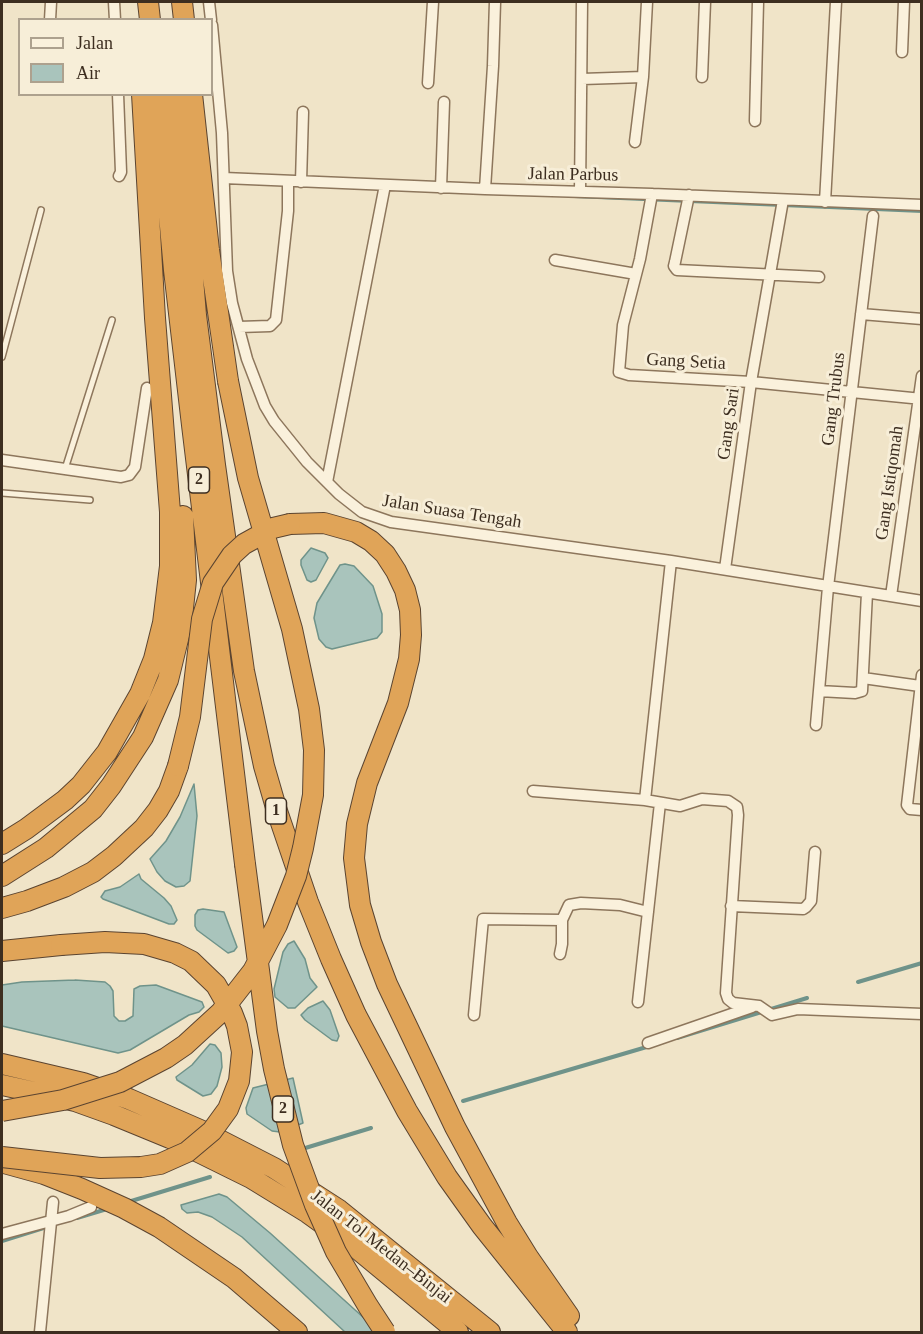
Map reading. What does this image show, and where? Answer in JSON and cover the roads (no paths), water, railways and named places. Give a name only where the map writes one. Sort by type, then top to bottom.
[{"type":"highway","points":[[141,2],[141,18]]},
{"type":"highway","points":[[148,2],[150,18]]},
{"type":"highway","points":[[175,2],[175,18]]},
{"type":"highway","points":[[183,2],[184,18]]},
{"type":"highway","points":[[2,844],[48,814],[81,785],[94,770],[132,712],[148,676],[159,642],[169,586],[171,538],[142,96]]},
{"type":"highway","name":"2","points":[[158,96],[185,365],[267,1031],[293,1145],[311,1195],[336,1252],[385,1332]]},
{"type":"highway","name":"1","points":[[178,96],[187,216],[206,396],[244,671],[264,766],[291,855],[331,959],[356,1015],[407,1111],[447,1177],[482,1226],[567,1332]]},
{"type":"highway","points":[[2,1111],[63,1100],[120,1082],[166,1058],[185,1045],[222,1012],[253,971],[277,925],[296,876],[303,848],[312,795],[314,750],[309,709],[292,629],[248,478],[228,381],[209,250],[192,96]]},
{"type":"highway","points":[[2,876],[71,829],[93,809],[111,786],[133,754],[152,719],[168,680],[176,652],[184,602],[185,555],[180,490],[150,235]]},
{"type":"highway","points":[[2,908],[55,891],[93,872],[144,828],[169,791],[186,740],[201,618],[213,583],[232,555],[244,544],[273,528],[290,524],[324,523],[356,532],[371,541],[385,554],[396,571],[405,590],[410,619],[409,659],[398,703],[367,783],[354,841],[354,873],[365,924],[378,962],[472,1160],[528,1257],[580,1332]]},
{"type":"highway","points":[[2,951],[105,942],[144,944],[175,952],[191,961],[216,985],[232,1013],[242,1052],[239,1081],[228,1108],[213,1131],[187,1152],[160,1164],[100,1168],[2,1157]]},
{"type":"highway","name":"Jalan Tol Medan–Binjai","points":[[2,1064],[83,1083],[129,1099],[200,1130],[274,1168],[339,1210],[490,1332]]},
{"type":"highway","name":"Jalan Tol Medan–Binjai","points":[[2,1085],[75,1101],[114,1115],[170,1138],[251,1179],[308,1213],[354,1246],[458,1332]]},
{"type":"highway","points":[[2,1162],[44,1174],[104,1198],[183,1241],[234,1278],[297,1332]]},
{"type":"street","points":[[50,18],[51,2]]},
{"type":"street","points":[[114,2],[115,18]]},
{"type":"street","points":[[209,2],[211,18]]},
{"type":"street","points":[[428,82],[433,2]]},
{"type":"street","points":[[485,189],[495,2]]},
{"type":"street","points":[[580,192],[582,2]]},
{"type":"street","points":[[635,142],[643,77],[647,2]]},
{"type":"street","points":[[702,77],[705,2]]},
{"type":"street","points":[[754,121],[758,2]]},
{"type":"street","points":[[825,202],[836,2]]},
{"type":"street","points":[[902,52],[904,2]]},
{"type":"street","name":"Jalan Suasa Tengah","points":[[213,36],[222,133],[227,271],[232,303],[247,359],[269,413],[307,462],[362,512],[391,522],[725,569],[921,601]]},
{"type":"street","points":[[582,79],[643,77]]},
{"type":"street","points":[[118,96],[121,172],[119,176]]},
{"type":"street","points":[[441,188],[444,102]]},
{"type":"street","points":[[301,182],[303,112]]},
{"type":"street","name":"Jalan Parbus","points":[[224,178],[580,192],[782,205],[825,202],[921,205]]},
{"type":"street","points":[[239,327],[270,326],[276,320],[288,211],[288,181]]},
{"type":"street","points":[[327,482],[385,185]]},
{"type":"street","name":"Gang Setia","points":[[651,198],[623,325],[619,372],[628,375],[751,382],[920,398]]},
{"type":"street","points":[[689,199],[675,269],[819,276]]},
{"type":"street","name":"Gang Sari","points":[[725,569],[751,382],[782,205]]},
{"type":"street","name":"Gang Trubus","points":[[816,725],[828,587],[873,216]]},
{"type":"street","points":[[555,260],[636,274]]},
{"type":"street","points":[[861,314],[921,319]]},
{"type":"street","name":"Gang Istiqomah","points":[[891,596],[920,398],[921,375]]},
{"type":"street","points":[[2,460],[121,477],[129,475],[135,467],[147,388]]},
{"type":"street","points":[[645,800],[671,561]]},
{"type":"street","points":[[819,691],[861,692],[867,593]]},
{"type":"street","points":[[863,678],[921,680],[907,806],[910,809],[921,810]]},
{"type":"street","points":[[533,791],[645,800],[680,806],[702,799],[728,801],[735,804],[738,815],[727,997],[733,1003],[763,1009],[775,1015],[798,1009],[921,1014]]},
{"type":"street","points":[[638,1002],[660,803]]},
{"type":"street","points":[[731,906],[803,909],[811,901],[815,852]]},
{"type":"street","points":[[560,954],[562,920],[569,905],[581,903],[620,905],[648,912]]},
{"type":"street","points":[[474,1015],[483,919],[562,920]]},
{"type":"street","points":[[648,1043],[700,1024],[763,1009]]},
{"type":"street","points":[[40,1332],[53,1202]]},
{"type":"street","points":[[2,1234],[51,1225],[91,1207]]},
{"type":"lane","points":[[2,357],[41,210]]},
{"type":"lane","points":[[65,469],[112,320]]},
{"type":"lane","points":[[2,493],[90,500]]},
{"type":"water","points":[[311,548],[325,553],[328,558],[316,580],[311,582],[307,580],[301,560]]},
{"type":"water","points":[[340,565],[354,566],[373,586],[382,614],[382,632],[377,638],[332,649],[326,647],[319,639],[314,618],[317,603]]},
{"type":"water","points":[[194,784],[197,816],[190,881],[184,886],[176,887],[165,881],[150,859],[166,841],[180,817]]},
{"type":"water","points":[[139,874],[141,879],[171,906],[177,920],[174,924],[101,897],[105,891],[120,887]]},
{"type":"water","points":[[198,910],[224,912],[237,947],[234,951],[228,953],[197,930],[195,915]]},
{"type":"water","points":[[294,941],[305,959],[310,978],[317,987],[295,1008],[288,1008],[275,997],[274,989],[283,952],[288,944]]},
{"type":"water","points":[[75,980],[105,982],[110,986],[113,991],[114,1016],[119,1021],[125,1021],[133,1016],[134,989],[140,986],[156,985],[202,1002],[204,1007],[199,1012],[189,1015],[130,1050],[118,1053],[2,1026],[2,985]]},
{"type":"water","points":[[323,1001],[330,1010],[339,1036],[337,1041],[332,1040],[301,1015],[308,1008]]},
{"type":"water","points":[[210,1044],[215,1045],[221,1053],[222,1067],[217,1086],[211,1094],[203,1096],[177,1080],[176,1077],[192,1065]]},
{"type":"water","points":[[293,1078],[303,1123],[280,1132],[272,1131],[247,1114],[246,1108],[253,1088]]},
{"type":"water","points":[[219,1194],[227,1197],[270,1233],[375,1328],[374,1332],[345,1332],[242,1237],[212,1217],[198,1212],[187,1213],[182,1209],[181,1205]]},
{"type":"waterway","points":[[574,196],[922,211]]},
{"type":"waterway","points":[[858,982],[922,963]]},
{"type":"waterway","points":[[677,1038],[807,998]]},
{"type":"waterway","points":[[463,1101],[650,1046]]},
{"type":"waterway","points":[[302,1149],[371,1128]]},
{"type":"waterway","points":[[128,1202],[210,1177]]},
{"type":"waterway","points":[[77,1218],[107,1209]]},
{"type":"waterway","points":[[2,1241],[50,1226]]}]
